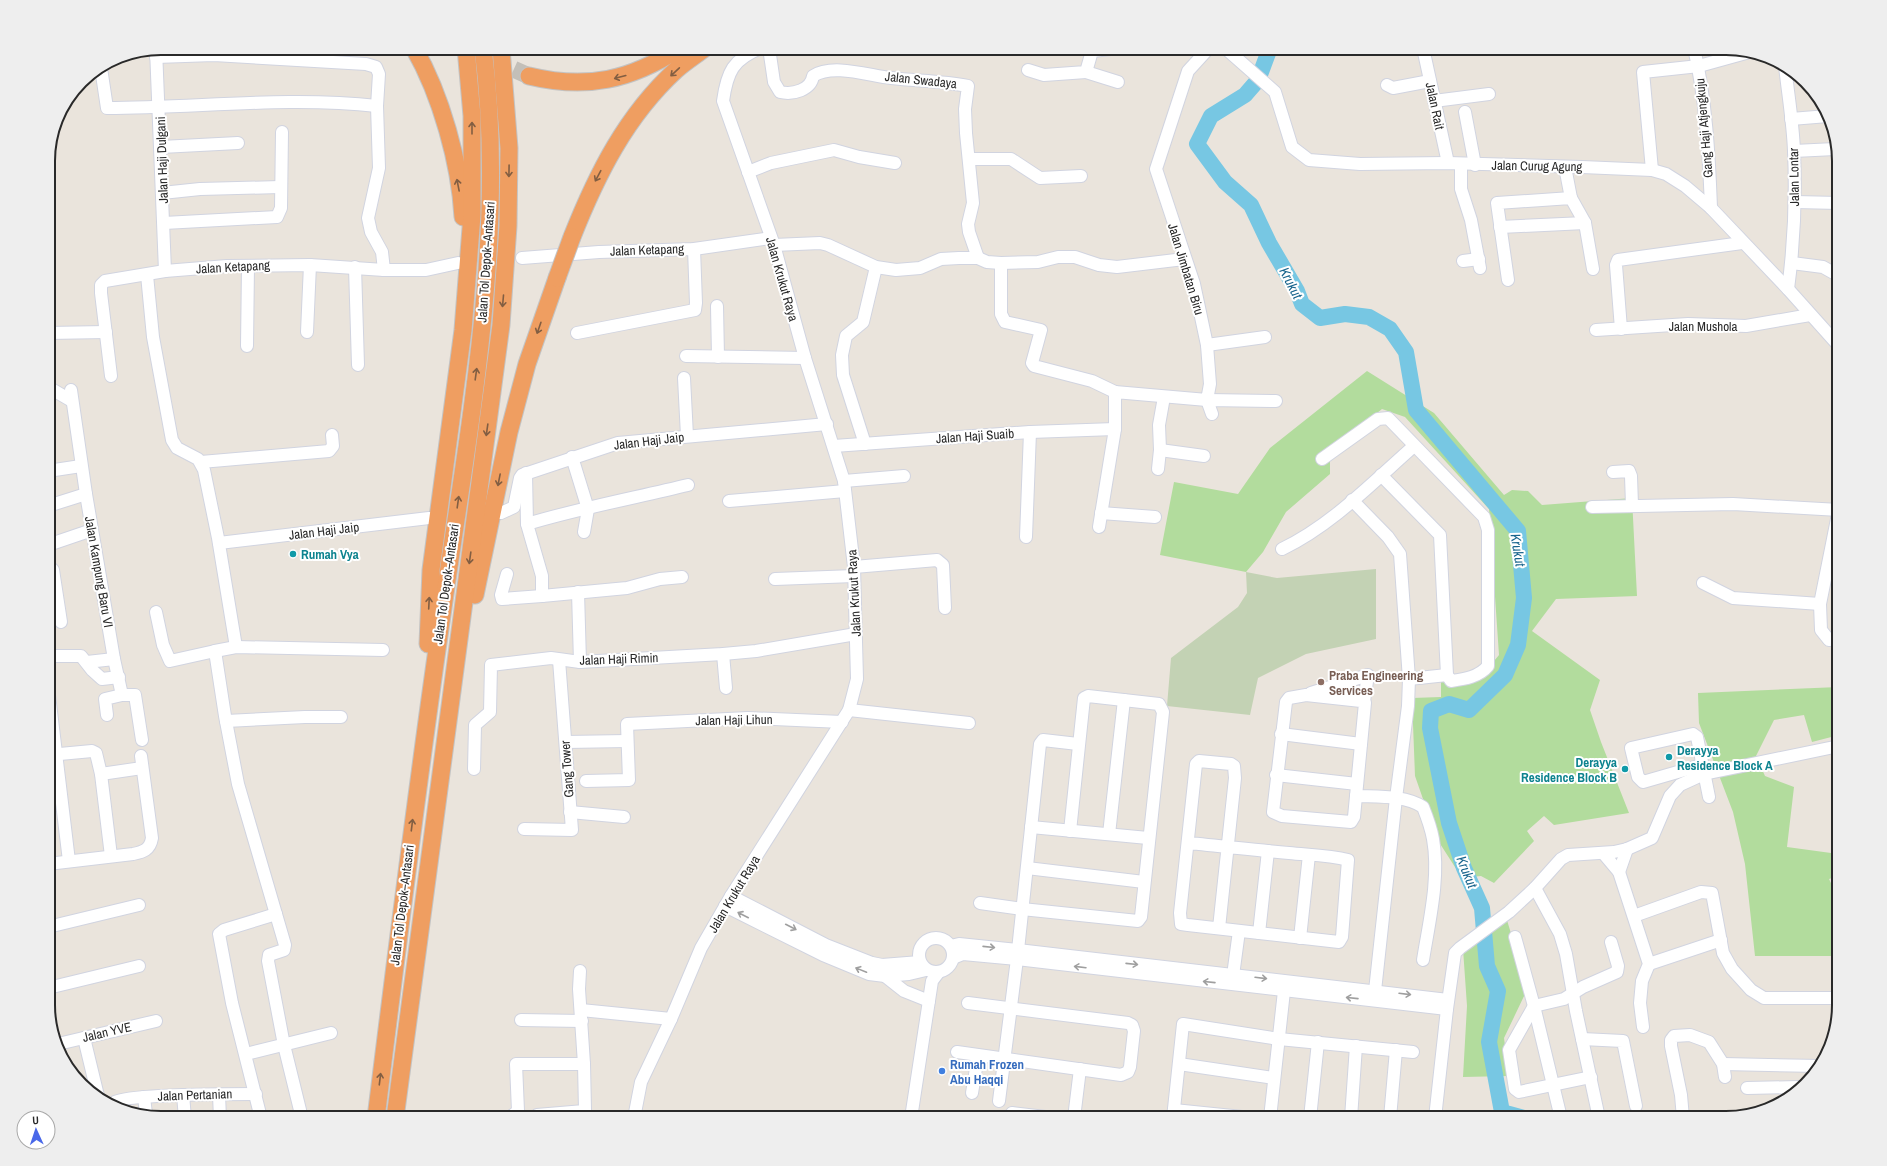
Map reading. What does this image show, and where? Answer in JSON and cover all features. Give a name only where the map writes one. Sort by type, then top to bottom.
[{"type":"highway","points":[[417,55],[436,98],[452,149],[462,205],[467,293]]},
{"type":"highway","points":[[423,740],[431,570],[467,293],[472,207],[472,116],[467,55]]},
{"type":"highway","name":"Jalan Tol Depok–Antasari","points":[[377,1111],[423,740],[482,326],[486,282],[491,152],[484,55]]},
{"type":"highway","name":"Jalan Tol Depok–Antasari","points":[[396,1111],[501,325],[508,226],[509,148],[502,55]]},
{"type":"highway","points":[[509,148],[513,55]]},
{"type":"highway","points":[[529,76],[570,83],[615,79],[635,73],[659,62],[670,55]]},
{"type":"highway","points":[[446,730],[508,432],[527,364],[572,236],[592,188],[617,140],[644,102],[677,70],[697,55]]},
{"type":"street","name":"Jalan Haji Dulgani","points":[[156,55],[160,106],[165,271]]},
{"type":"street","points":[[251,55],[373,65],[376,68],[379,74],[377,106],[379,168],[368,218],[370,232],[382,252],[384,270]]},
{"type":"street","name":"Jalan Krukut Raya","points":[[635,1111],[641,1082],[671,1019],[701,948],[728,901],[842,722],[849,710],[858,679],[854,571],[848,484],[805,358],[755,169],[723,101],[726,80],[734,64],[745,55]]},
{"type":"street","name":"Jalan Swadaya","points":[[770,55],[774,82],[780,92],[786,93],[808,88],[812,83],[813,76],[819,73],[852,71],[891,78],[943,81],[968,86],[965,109],[973,203],[968,224],[968,232],[978,258]]},
{"type":"street","points":[[1086,72],[1091,55]]},
{"type":"street","name":"Jalan Jimbatan Biru","points":[[1203,55],[1188,71],[1156,169],[1184,259],[1194,284],[1207,345],[1210,384],[1207,400]]},
{"type":"street","name":"Jalan Curug Agung","points":[[1233,55],[1275,92],[1292,147],[1299,154],[1309,160],[1360,164],[1461,164],[1652,170],[1666,174],[1685,186],[1711,208],[1742,243],[1788,289],[1832,339]]},
{"type":"street","name":"Jalan Rait","points":[[1424,55],[1448,164]]},
{"type":"street","name":"Gang Haji Atjengkuju","points":[[1696,55],[1709,168],[1711,208]]},
{"type":"street","points":[[1652,170],[1643,72],[1698,66],[1736,56]]},
{"type":"street","points":[[1028,70],[1044,75],[1086,72],[1118,82]]},
{"type":"street","points":[[102,73],[108,108],[146,108],[160,106],[308,101],[377,106]]},
{"type":"street","name":"Jalan Lontar","points":[[1786,74],[1794,151],[1795,202],[1792,263],[1788,289]]},
{"type":"street","points":[[1387,85],[1393,88],[1430,81]]},
{"type":"street","points":[[1434,101],[1489,94]]},
{"type":"street","points":[[1465,112],[1475,165]]},
{"type":"street","points":[[1791,119],[1822,116]]},
{"type":"street","points":[[164,223],[277,218],[281,208],[280,187],[282,132]]},
{"type":"street","points":[[161,147],[238,143]]},
{"type":"street","points":[[1794,151],[1831,149]]},
{"type":"street","points":[[755,169],[771,163],[834,150],[859,157],[895,163]]},
{"type":"street","points":[[969,159],[1011,159],[1040,178],[1081,176]]},
{"type":"street","points":[[1461,164],[1461,189],[1471,220],[1479,264],[1463,261]]},
{"type":"street","points":[[1564,167],[1571,198],[1585,223],[1593,269]]},
{"type":"street","points":[[162,193],[200,189],[280,187]]},
{"type":"street","points":[[1508,280],[1497,203],[1571,198]]},
{"type":"street","points":[[1795,202],[1832,203]]},
{"type":"street","points":[[1500,227],[1585,223]]},
{"type":"street","name":"Jalan Ketapang","points":[[522,258],[599,252],[775,243],[820,243],[828,245],[876,267],[896,270],[920,268],[941,259],[978,258],[987,262],[1001,263],[1038,262],[1058,257],[1075,258],[1098,266],[1117,268],[1184,259]]},
{"type":"street","points":[[1621,329],[1616,264],[1618,260],[1742,243]]},
{"type":"street","points":[[576,333],[695,310],[694,248]]},
{"type":"street","name":"Jalan Ketapang","points":[[111,376],[101,293],[103,283],[109,280],[165,271],[248,266],[310,265],[384,270],[426,270],[458,263]]},
{"type":"street","points":[[1001,263],[1001,314],[1005,322],[1041,330],[1032,363],[1034,366],[1092,381],[1115,392],[1207,400],[1276,401]]},
{"type":"street","points":[[1792,263],[1823,267],[1832,272]]},
{"type":"street","points":[[307,332],[310,265]]},
{"type":"street","points":[[248,266],[248,346]]},
{"type":"street","points":[[356,267],[358,365]]},
{"type":"street","points":[[861,444],[843,375],[843,341],[846,336],[863,322],[876,267]]},
{"type":"street","points":[[147,275],[153,337],[172,440],[177,448],[195,457],[201,462],[204,470],[219,544],[236,647]]},
{"type":"street","points":[[717,306],[718,356]]},
{"type":"street","name":"Jalan Mushola","points":[[1596,330],[1688,324],[1746,326],[1810,315]]},
{"type":"street","points":[[55,334],[106,332]]},
{"type":"street","points":[[1207,345],[1265,336]]},
{"type":"street","points":[[686,356],[805,358]]},
{"type":"street","points":[[684,378],[687,436]]},
{"type":"street","name":"Jalan Kampung Baru VI","points":[[55,389],[72,395],[81,466],[114,659],[122,695]]},
{"type":"street","points":[[1098,527],[1115,428],[1115,392]]},
{"type":"street","points":[[1158,469],[1160,450],[1159,425],[1164,397]]},
{"type":"street","points":[[1207,400],[1212,414]]},
{"type":"street","points":[[1322,459],[1381,418],[1388,418],[1484,517],[1488,530],[1488,666],[1484,671],[1467,679],[1451,681],[1448,675],[1440,535],[1381,475]]},
{"type":"street","name":"Jalan Haji Jaip","points":[[526,473],[618,443],[827,424]]},
{"type":"street","name":"Jalan Haji Suaib","points":[[834,446],[1030,432],[1115,428]]},
{"type":"street","points":[[1026,537],[1030,432]]},
{"type":"street","points":[[201,462],[328,451],[333,446],[332,435]]},
{"type":"street","points":[[1282,549],[1304,539],[1352,500],[1414,446]]},
{"type":"street","points":[[1160,450],[1204,456]]},
{"type":"street","points":[[572,457],[588,510],[584,532]]},
{"type":"street","points":[[55,470],[81,466]]},
{"type":"street","points":[[1613,472],[1629,472],[1631,476],[1632,505]]},
{"type":"street","points":[[501,513],[514,507],[521,477],[526,473]]},
{"type":"street","points":[[526,473],[527,524],[542,576],[542,596]]},
{"type":"street","points":[[729,501],[848,484],[873,478],[904,476]]},
{"type":"street","points":[[527,524],[562,514],[588,510],[688,485]]},
{"type":"street","points":[[55,504],[86,494]]},
{"type":"street","points":[[1352,500],[1388,537],[1400,554],[1409,679],[1408,706],[1396,798],[1375,996]]},
{"type":"street","points":[[1592,507],[1733,504],[1832,509]]},
{"type":"street","points":[[1101,513],[1155,517]]},
{"type":"street","name":"Jalan Haji Jaip","points":[[219,544],[428,518]]},
{"type":"street","points":[[55,543],[92,530]]},
{"type":"street","points":[[1832,544],[1820,604],[1821,630],[1829,640],[1832,639]]},
{"type":"street","points":[[775,579],[854,571],[937,560],[943,565],[945,608]]},
{"type":"street","points":[[507,574],[501,595],[502,599],[627,588],[660,579],[682,577]]},
{"type":"street","points":[[55,583],[61,622]]},
{"type":"street","points":[[1703,583],[1733,598],[1820,604]]},
{"type":"street","points":[[578,592],[580,662]]},
{"type":"street","points":[[156,612],[163,645],[170,661],[173,662],[236,647],[383,650]]},
{"type":"street","name":"Jalan Haji Rimin","points":[[474,769],[474,725],[490,712],[491,665],[550,658],[580,662],[723,654],[756,651],[856,634]]},
{"type":"street","points":[[215,651],[238,784],[285,946],[284,950],[269,956],[268,959],[284,1045],[300,1110]]},
{"type":"street","points":[[723,654],[726,688]]},
{"type":"street","points":[[55,656],[81,656],[92,670],[102,679],[107,715]]},
{"type":"street","points":[[87,662],[114,659]]},
{"type":"street","name":"Gang Tower","points":[[524,829],[572,830],[559,660]]},
{"type":"street","points":[[1368,675],[1364,701],[1365,706],[1354,817],[1352,821],[1347,823],[1277,814],[1272,809],[1281,734],[1287,699],[1306,695],[1368,675]]},
{"type":"street","points":[[1409,679],[1448,675]]},
{"type":"street","points":[[102,679],[119,677]]},
{"type":"street","points":[[105,699],[122,695],[135,695],[142,740]]},
{"type":"street","points":[[1306,695],[1364,701]]},
{"type":"street","points":[[980,903],[1022,909],[1138,921],[1141,916],[1148,838],[1163,709],[1156,703],[1088,696],[1084,698],[1070,831]]},
{"type":"street","points":[[1109,834],[1124,700]]},
{"type":"street","points":[[849,710],[969,723]]},
{"type":"street","points":[[226,721],[305,716],[341,716]]},
{"type":"street","name":"Jalan Haji Lihun","points":[[627,741],[627,724],[748,718],[842,722]]},
{"type":"street","points":[[1281,734],[1361,744]]},
{"type":"street","points":[[1709,797],[1703,770],[1697,737],[1693,734],[1631,748],[1638,777],[1643,782],[1703,770],[1832,747]]},
{"type":"street","points":[[999,1101],[1018,954],[1030,827],[1040,744],[1043,740],[1078,744]]},
{"type":"street","points":[[566,742],[627,741],[629,780],[586,781]]},
{"type":"street","points":[[55,755],[96,753],[101,774],[111,856]]},
{"type":"street","points":[[1188,843],[1227,847],[1309,855],[1348,860],[1342,937],[1339,942],[1183,925],[1179,920],[1196,764],[1199,761],[1234,766],[1236,770],[1227,847],[1219,928]]},
{"type":"street","points":[[55,863],[143,852],[151,844],[152,838],[141,762],[101,774]]},
{"type":"street","points":[[1436,1111],[1447,1004],[1455,953],[1509,912],[1535,888],[1561,859],[1568,855],[1602,853],[1627,849],[1652,838],[1670,796],[1680,785],[1703,770]]},
{"type":"street","points":[[55,774],[69,861]]},
{"type":"street","points":[[1276,776],[1396,798],[1413,802],[1423,807],[1433,838],[1435,868],[1423,960]]},
{"type":"street","points":[[570,812],[624,817]]},
{"type":"street","points":[[1030,827],[1148,838]]},
{"type":"street","points":[[1619,872],[1627,849]]},
{"type":"street","points":[[1258,933],[1268,851]]},
{"type":"street","points":[[1602,853],[1619,872],[1649,964],[1642,980],[1640,1003],[1642,1027]]},
{"type":"street","points":[[1300,938],[1309,855]]},
{"type":"street","points":[[1027,868],[1144,882]]},
{"type":"street","points":[[1535,888],[1560,934],[1574,994],[1598,1111]]},
{"type":"street","points":[[1634,916],[1701,892],[1712,893],[1723,953],[1732,969],[1751,990],[1764,998],[1832,998]]},
{"type":"street","points":[[728,901],[826,945],[872,963],[904,991],[929,1002]]},
{"type":"street","points":[[55,922],[139,905]]},
{"type":"street","points":[[260,1111],[232,1003],[218,934],[224,930],[276,914]]},
{"type":"street","points":[[1233,980],[1239,931]]},
{"type":"street","points":[[1515,937],[1534,1006],[1559,1111]]},
{"type":"street","points":[[912,1111],[929,1002],[929,971],[918,957],[920,947],[928,940],[933,938],[943,939],[951,946],[953,958]]},
{"type":"street","points":[[1649,964],[1721,940]]},
{"type":"street","points":[[1591,1077],[1519,1092],[1515,1089],[1509,1050],[1534,1006],[1564,999],[1617,972],[1618,966],[1611,942]]},
{"type":"street","points":[[951,946],[959,944],[1018,954],[1113,966],[1447,1004]]},
{"type":"street","points":[[882,973],[909,974],[946,969],[953,958],[963,954],[1018,954]]},
{"type":"street","points":[[55,986],[139,966]]},
{"type":"street","points":[[580,971],[579,989],[586,1107],[584,1111]]},
{"type":"street","points":[[1271,1111],[1285,986]]},
{"type":"street","points":[[957,1052],[1004,1060],[1121,1075],[1128,1072],[1134,1031],[1132,1025],[968,1003]]},
{"type":"street","points":[[521,1020],[581,1016],[671,1019]]},
{"type":"street","name":"Jalan YVE","points":[[62,1043],[156,1021]]},
{"type":"street","points":[[1174,1111],[1182,1024],[1279,1038],[1413,1052]]},
{"type":"street","points":[[246,1054],[331,1033]]},
{"type":"street","points":[[1682,1111],[1681,1094],[1671,1046],[1671,1040],[1674,1036],[1690,1035],[1708,1041],[1723,1064],[1725,1077]]},
{"type":"street","points":[[84,1038],[96,1089]]},
{"type":"street","points":[[1582,1039],[1623,1041],[1636,1106]]},
{"type":"street","points":[[1311,1111],[1318,1042]]},
{"type":"street","points":[[1351,1111],[1356,1046]]},
{"type":"street","points":[[1391,1111],[1396,1050]]},
{"type":"street","points":[[972,1093],[978,1056]]},
{"type":"street","points":[[518,1111],[516,1064],[584,1064]]},
{"type":"street","points":[[1179,1064],[1274,1078]]},
{"type":"street","points":[[1723,1064],[1813,1066]]},
{"type":"street","points":[[1075,1111],[1080,1070]]},
{"type":"street","points":[[1747,1088],[1793,1087]]},
{"type":"street","name":"Jalan Pertanian","points":[[116,1101],[119,1099],[183,1095],[256,1094]]},
{"type":"street","points":[[183,1095],[184,1111]]},
{"type":"street","points":[[219,1095],[220,1111]]},
{"type":"street","points":[[144,1097],[145,1110]]},
{"type":"green space","points":[[1367,371],[1434,413],[1504,495],[1512,490],[1528,491],[1542,505],[1632,498],[1637,596],[1556,599],[1532,631],[1600,680],[1590,710],[1629,813],[1554,825],[1544,816],[1527,831],[1534,841],[1494,883],[1481,876],[1462,878],[1437,839],[1415,776],[1412,698],[1441,697],[1441,680],[1485,672],[1499,655],[1489,509],[1405,417],[1382,409],[1330,451],[1330,474],[1286,512],[1263,552],[1246,572],[1160,555],[1174,482],[1238,494],[1270,448]]},
{"type":"green space","points":[[1376,569],[1376,639],[1306,654],[1258,678],[1250,715],[1167,706],[1171,658],[1238,607],[1247,593],[1246,572],[1277,578]]},
{"type":"green space","points":[[1832,687],[1832,737],[1812,742],[1804,715],[1774,720],[1756,756],[1765,776],[1794,787],[1787,847],[1832,853],[1832,878],[1829,879],[1832,885],[1832,956],[1755,956],[1745,864],[1733,812],[1699,723],[1698,693]]},
{"type":"green space","points":[[1506,917],[1524,976],[1525,994],[1504,1038],[1509,1076],[1463,1077],[1467,1006],[1463,949]]},
{"type":"waterway","name":"Krukut","points":[[1267,55],[1258,80],[1245,95],[1211,116],[1197,144],[1225,182],[1251,205],[1269,243],[1297,291],[1302,304],[1320,318],[1345,314],[1369,317],[1390,329],[1406,352],[1416,410],[1518,531],[1524,598],[1518,645],[1505,675],[1469,710],[1449,704],[1431,711],[1430,728],[1449,823],[1464,868],[1482,908],[1487,966],[1498,991],[1489,1042],[1502,1111]]},
{"type":"tunnel","points":[[491,59],[529,76]]},
{"type":"place","name":"Rumah Vya","points":[[293,554]]},
{"type":"place","name":"Praba Engineering Services","points":[[1321,682]]},
{"type":"place","name":"Derayya Residence Block A","points":[[1669,757]]},
{"type":"place","name":"Derayya Residence Block B","points":[[1625,769]]},
{"type":"place","name":"Rumah Frozen Abu Haqqi","points":[[942,1071]]}]
